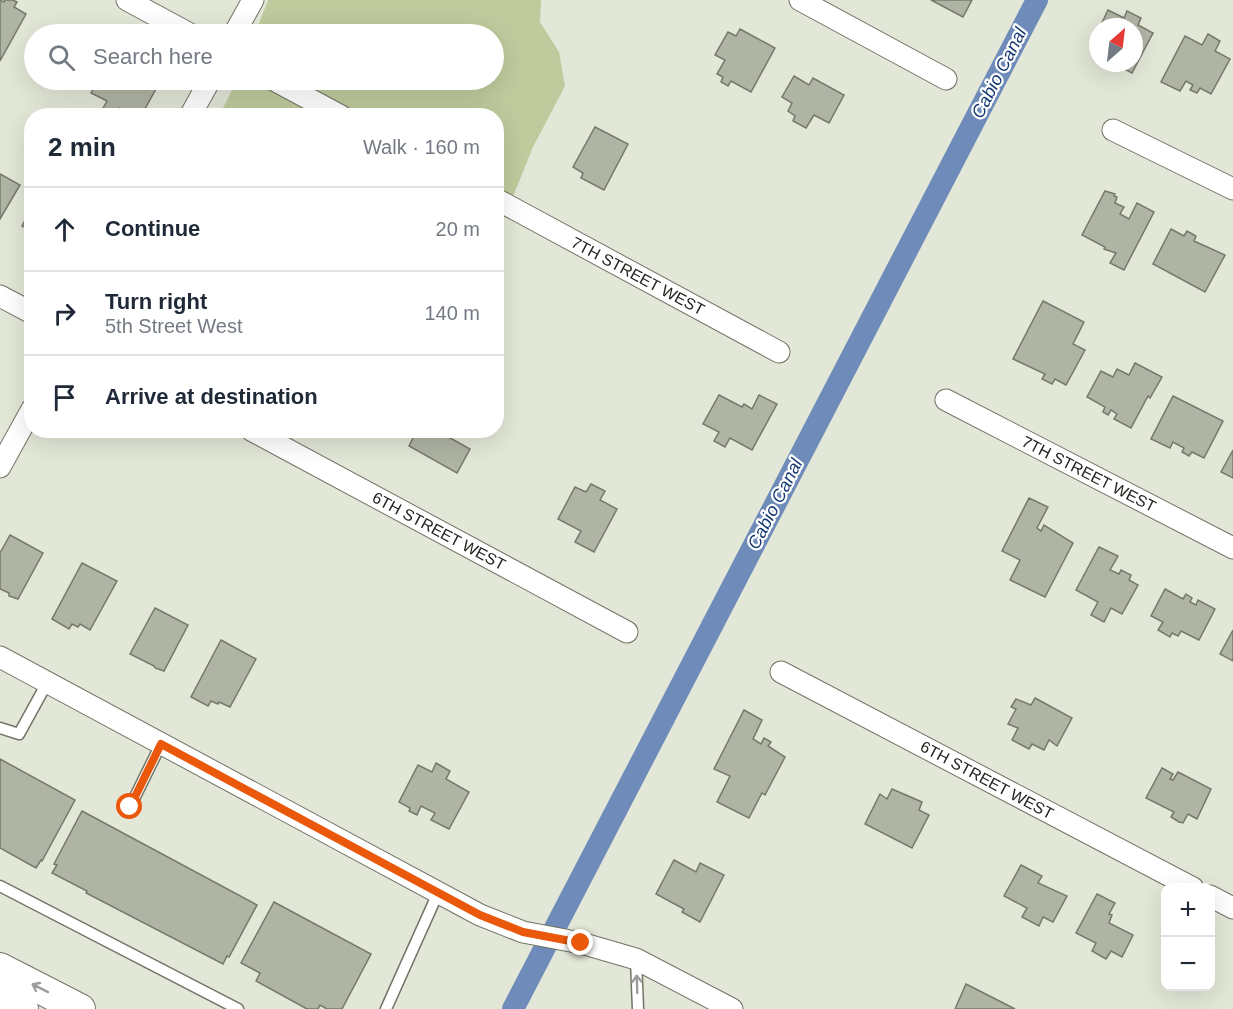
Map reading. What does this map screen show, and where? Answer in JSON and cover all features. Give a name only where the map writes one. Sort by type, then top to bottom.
[{"type":"main road","points":[[0,968],[80,1009]]},
{"type":"main road","points":[[0,998],[23,1009]]},
{"type":"street","points":[[126,0],[171,24]]},
{"type":"street","points":[[240,24],[253,0]]},
{"type":"street","points":[[800,0],[946,79]]},
{"type":"street","points":[[194,108],[204,90]]},
{"type":"street","points":[[293,90],[326,108]]},
{"type":"street","points":[[1113,130],[1233,189]]},
{"type":"street","name":"7TH STREET WEST","points":[[504,204],[779,352]]},
{"type":"street","points":[[0,296],[24,309]]},
{"type":"street","name":"7TH STREET WEST","points":[[946,400],[1233,548]]},
{"type":"street","points":[[0,467],[24,424]]},
{"type":"street","name":"6TH STREET WEST","points":[[266,438],[627,632]]},
{"type":"street","points":[[0,657],[480,915],[523,932],[581,943],[636,959],[732,1009]]},
{"type":"street","name":"6TH STREET WEST","points":[[781,672],[1183,883]]},
{"type":"street","points":[[1215,899],[1233,908]]},
{"type":"lane","points":[[0,728],[19,734],[47,682]]},
{"type":"lane","points":[[130,807],[161,744]]},
{"type":"lane","points":[[0,886],[238,1009]]},
{"type":"lane","points":[[386,1009],[438,893]]},
{"type":"lane","points":[[636,959],[638,1009]]},
{"type":"green space","points":[[268,0],[541,0],[540,22],[559,52],[565,86],[533,147],[504,219],[504,108],[223,108],[232,90],[504,90],[504,24],[259,24]]},
{"type":"building","points":[[0,0],[17,2],[14,7],[26,14],[0,61]]},
{"type":"building","points":[[931,0],[972,0],[963,17]]},
{"type":"building","points":[[1108,10],[1124,18],[1104,18]]},
{"type":"building","points":[[1127,11],[1141,18],[1124,18]]},
{"type":"building","points":[[1143,28],[1153,33],[1143,52]]},
{"type":"building","points":[[740,29],[775,48],[751,92],[731,81],[728,86],[721,82],[723,77],[717,74],[725,60],[715,55],[728,32],[736,36]]},
{"type":"building","points":[[1208,34],[1220,41],[1215,51],[1230,59],[1211,94],[1200,88],[1197,93],[1190,90],[1193,85],[1186,81],[1180,91],[1161,82],[1185,36],[1202,45]]},
{"type":"building","points":[[794,76],[809,85],[813,78],[844,95],[829,123],[814,115],[806,128],[793,121],[795,116],[788,111],[792,103],[782,97]]},
{"type":"building","points":[[93,90],[155,90],[145,108],[103,108],[107,101],[91,93]]},
{"type":"building","points":[[595,127],[628,144],[604,190],[581,178],[583,173],[573,167]]},
{"type":"building","points":[[0,174],[20,185],[0,219]]},
{"type":"building","points":[[1105,191],[1115,194],[1114,196],[1117,197],[1115,203],[1124,207],[1120,214],[1129,219],[1137,203],[1154,212],[1124,270],[1110,263],[1116,253],[1104,249],[1105,247],[1082,235]]},
{"type":"building","points":[[1171,229],[1184,236],[1187,231],[1196,236],[1194,241],[1225,255],[1205,292],[1153,264]]},
{"type":"building","points":[[1043,301],[1084,322],[1073,344],[1085,350],[1066,385],[1055,379],[1052,384],[1042,379],[1045,374],[1013,359]]},
{"type":"building","points":[[1135,363],[1162,377],[1150,398],[1148,396],[1131,428],[1114,419],[1117,414],[1111,410],[1108,415],[1103,412],[1105,407],[1087,397],[1101,371],[1113,377],[1117,369],[1129,375]]},
{"type":"building","points":[[719,395],[742,407],[744,404],[752,409],[759,395],[777,404],[752,450],[730,438],[725,447],[714,441],[719,432],[703,424]]},
{"type":"building","points":[[1173,396],[1223,421],[1204,458],[1192,452],[1189,456],[1182,452],[1184,448],[1173,442],[1170,448],[1151,439]]},
{"type":"building","points":[[413,438],[450,438],[470,449],[457,473],[409,446]]},
{"type":"building","points":[[1233,450],[1233,478],[1221,472]]},
{"type":"building","points":[[591,484],[605,491],[600,500],[617,509],[594,552],[575,542],[581,531],[558,519],[575,487],[586,492]]},
{"type":"building","points":[[1029,498],[1048,507],[1037,528],[1041,531],[1044,525],[1073,543],[1045,597],[1010,580],[1020,560],[1002,551]]},
{"type":"building","points":[[10,535],[43,553],[18,599],[0,589],[0,553]]},
{"type":"building","points":[[1099,547],[1118,556],[1110,570],[1119,574],[1121,570],[1131,575],[1129,580],[1138,585],[1122,614],[1111,608],[1104,622],[1091,615],[1098,602],[1076,590]]},
{"type":"building","points":[[82,563],[117,581],[90,630],[80,624],[78,627],[72,624],[69,629],[52,619]]},
{"type":"building","points":[[1165,589],[1183,599],[1186,594],[1192,598],[1190,602],[1196,605],[1198,600],[1215,609],[1199,640],[1181,631],[1178,636],[1172,633],[1170,637],[1158,630],[1163,622],[1151,616]]},
{"type":"building","points":[[155,608],[188,625],[164,671],[130,654]]},
{"type":"building","points":[[1233,630],[1233,661],[1220,654]]},
{"type":"building","points":[[221,640],[256,659],[230,707],[211,701],[208,706],[191,697]]},
{"type":"building","points":[[1035,698],[1072,718],[1057,746],[1049,740],[1044,750],[1032,744],[1029,749],[1012,740],[1018,728],[1008,724],[1016,709],[1011,707],[1016,699],[1031,705]]},
{"type":"building","points":[[744,710],[762,720],[753,739],[761,744],[764,738],[771,742],[768,746],[785,757],[765,795],[762,793],[749,818],[717,802],[730,776],[714,769]]},
{"type":"building","points":[[0,759],[75,800],[36,868],[0,848]]},
{"type":"building","points":[[436,763],[450,771],[446,779],[469,792],[449,829],[431,820],[435,813],[421,806],[417,815],[399,802],[418,765],[432,772]]},
{"type":"building","points":[[1162,768],[1173,774],[1170,779],[1173,780],[1178,772],[1211,789],[1197,819],[1188,814],[1183,823],[1179,822],[1171,817],[1174,812],[1146,798]]},
{"type":"building","points":[[892,789],[922,802],[919,810],[929,815],[912,848],[865,824],[880,794],[887,799]]},
{"type":"building","points":[[82,811],[257,905],[223,964],[52,873],[57,865],[54,864]]},
{"type":"building","points":[[674,860],[696,872],[700,863],[724,875],[700,922],[682,912],[684,909],[656,894]]},
{"type":"building","points":[[1021,865],[1042,876],[1038,883],[1067,896],[1053,922],[1043,917],[1039,926],[1022,917],[1027,908],[1004,896]]},
{"type":"building","points":[[1097,894],[1115,903],[1109,914],[1112,915],[1109,923],[1133,935],[1122,957],[1111,951],[1106,959],[1092,951],[1096,943],[1076,933]]},
{"type":"building","points":[[274,902],[371,954],[342,1009],[327,1009],[320,1005],[318,1009],[307,1009],[256,981],[260,973],[241,963]]},
{"type":"building","points":[[966,984],[1015,1009],[955,1009]]},
{"type":"waterway","name":"Cabio Canal","points":[[513,1009],[1037,0]]},
{"type":"route","points":[[130,807],[161,744],[480,915],[523,932],[581,943]]}]
